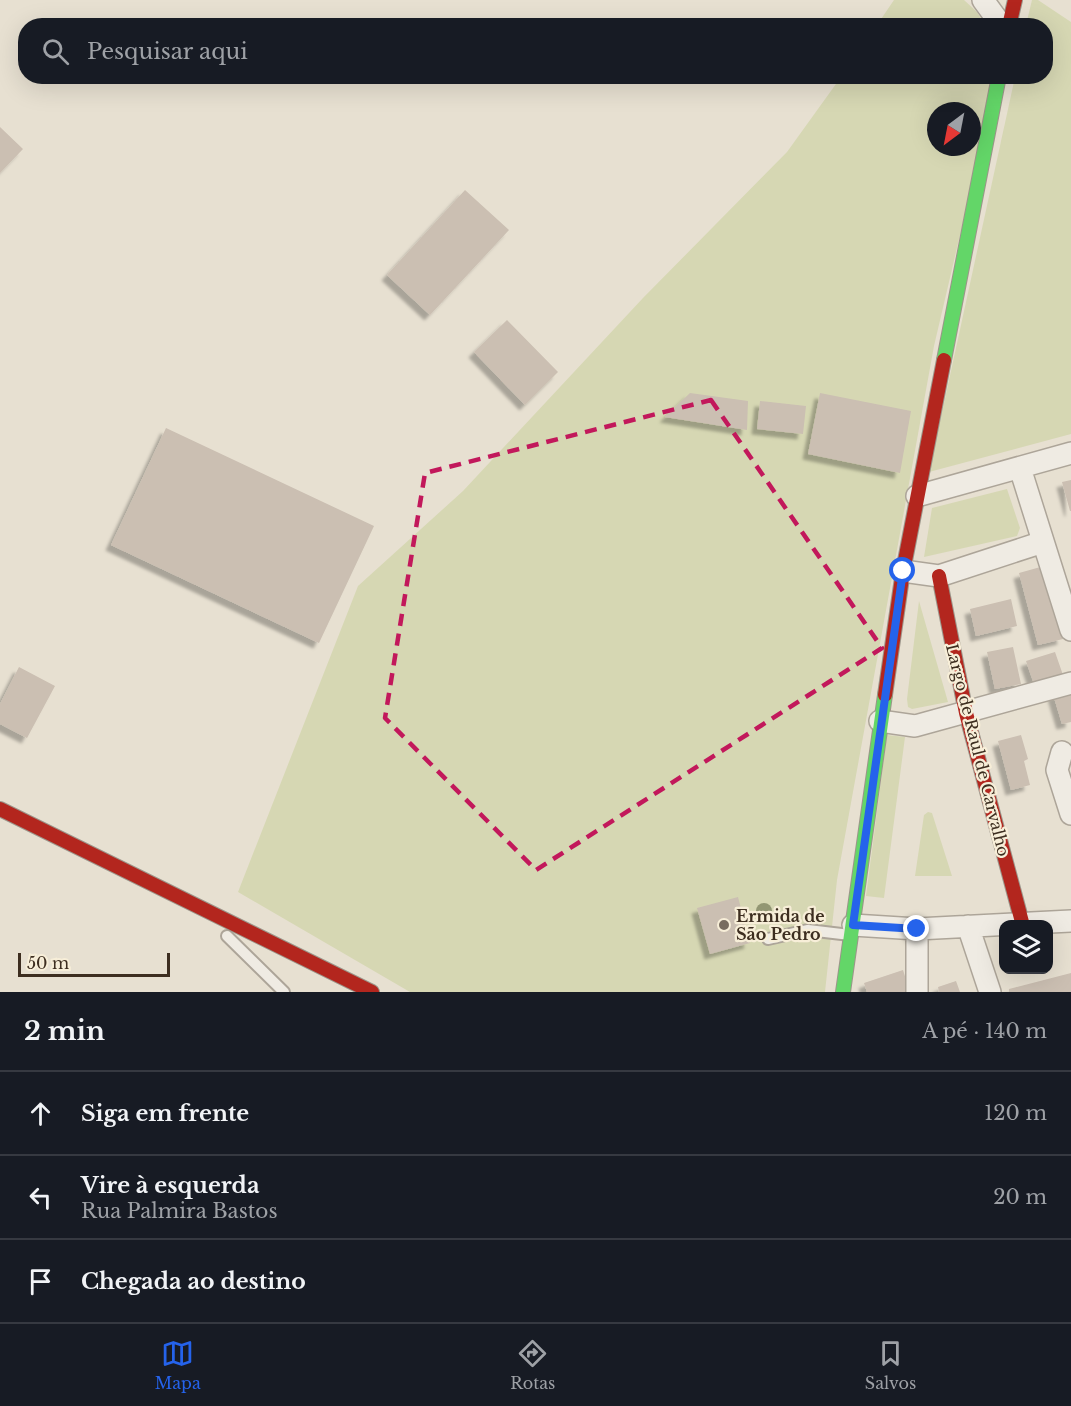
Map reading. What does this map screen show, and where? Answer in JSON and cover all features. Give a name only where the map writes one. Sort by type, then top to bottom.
[{"type":"street","points":[[983,0],[996,18]]},
{"type":"street","points":[[1011,18],[1015,0]]},
{"type":"street","points":[[843,992],[903,571],[997,84]]},
{"type":"street","points":[[917,496],[1071,453]]},
{"type":"street","points":[[1020,468],[1071,630]]},
{"type":"street","points":[[903,571],[939,576],[1043,542]]},
{"type":"street","name":"Largo de Raul de Carvalho","points":[[939,576],[966,713],[1021,920]]},
{"type":"street","points":[[880,721],[915,726],[1071,683]]},
{"type":"street","points":[[1062,752],[1058,770],[1071,814]]},
{"type":"street","points":[[0,809],[372,992]]},
{"type":"street","points":[[1053,921],[1071,921]]},
{"type":"street","points":[[853,930],[999,924]]},
{"type":"street","points":[[968,926],[990,992]]},
{"type":"street","points":[[917,929],[917,992]]},
{"type":"lane","points":[[0,820],[214,927],[251,957],[267,978],[284,992]]},
{"type":"lane","points":[[768,939],[807,930],[853,930]]},
{"type":"highlighted area","points":[[711,400],[882,648],[536,870],[385,718],[425,473]]},
{"type":"green space","points":[[894,0],[964,0],[981,18],[882,18]]},
{"type":"green space","points":[[1032,0],[1038,0],[1071,22],[1071,434],[929,472],[1013,84],[1053,84],[1053,18],[1028,18]]},
{"type":"green space","points":[[836,84],[995,84],[981,145],[981,102],[927,102],[927,156],[978,156],[934,346],[837,880],[825,992],[410,992],[238,892],[358,586],[463,491],[643,298],[787,152]]},
{"type":"green space","points":[[1007,489],[1020,528],[1017,536],[924,557],[932,508]]},
{"type":"green space","points":[[919,601],[948,702],[912,709],[908,707],[907,699]]},
{"type":"green space","points":[[887,735],[905,737],[884,898],[866,896]]},
{"type":"green space","points":[[928,812],[932,813],[952,876],[915,876],[924,815]]},
{"type":"building","points":[[0,127],[23,149],[0,173]]},
{"type":"building","points":[[465,190],[509,230],[430,315],[387,275]]},
{"type":"building","points":[[507,320],[558,372],[525,405],[474,352]]},
{"type":"building","points":[[690,393],[748,401],[747,430],[665,417]]},
{"type":"building","points":[[820,393],[911,411],[900,473],[808,454]]},
{"type":"building","points":[[760,401],[806,406],[803,434],[757,429]]},
{"type":"building","points":[[166,428],[374,526],[319,643],[111,545]]},
{"type":"building","points":[[1071,480],[1071,511],[1070,511],[1062,482]]},
{"type":"building","points":[[1044,566],[1063,639],[1038,645],[1019,573]]},
{"type":"building","points":[[1011,599],[1017,626],[976,636],[970,609]]},
{"type":"building","points":[[1013,647],[1021,684],[995,689],[987,652]]},
{"type":"building","points":[[1055,652],[1063,675],[1034,684],[1026,661]]},
{"type":"building","points":[[19,667],[55,686],[27,738],[0,724],[0,704]]},
{"type":"building","points":[[1071,690],[1071,722],[1062,724],[1053,694]]},
{"type":"building","points":[[1021,735],[1028,759],[1024,761],[1030,785],[1011,790],[998,741]]},
{"type":"building","name":"Ermida de São Pedro","points":[[738,897],[750,943],[710,954],[697,908]]},
{"type":"building","points":[[903,970],[910,992],[867,992],[864,983]]},
{"type":"building","points":[[1071,973],[1071,992],[1009,992],[1009,989]]},
{"type":"building","points":[[956,981],[960,992],[939,992],[938,987]]},
{"type":"traffic: fast","points":[[944,360],[997,84]]},
{"type":"traffic: fast","points":[[843,992],[885,695]]},
{"type":"traffic: jam","points":[[1011,18],[1015,0]]},
{"type":"traffic: jam","points":[[885,695],[903,571],[944,360]]},
{"type":"traffic: jam","points":[[939,576],[966,713],[1021,920]]},
{"type":"traffic: jam","points":[[0,809],[372,992]]},
{"type":"place","name":"Ermida de São Pedro","points":[[724,925]]},
{"type":"route","points":[[903,571],[853,925],[917,929]]}]
